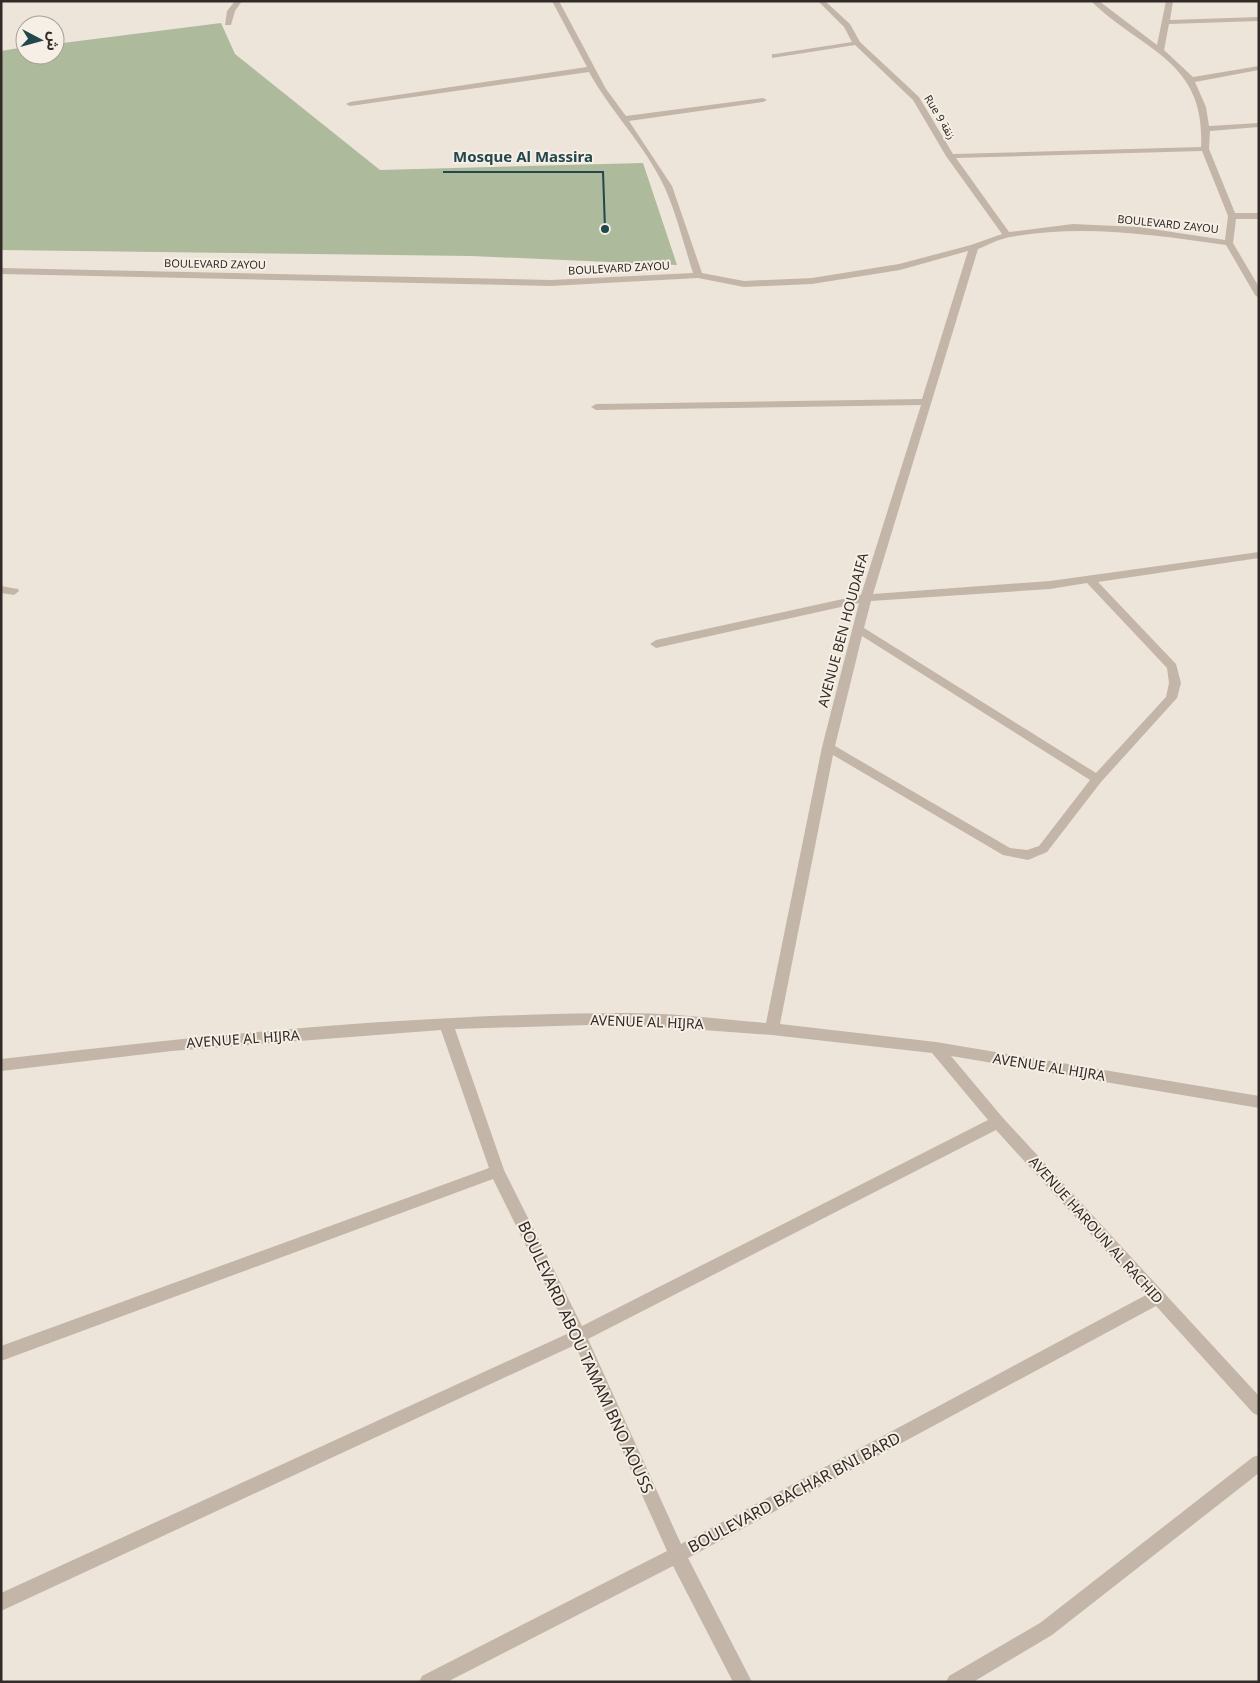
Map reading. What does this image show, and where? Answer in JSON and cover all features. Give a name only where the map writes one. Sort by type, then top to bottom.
[{"type":"street","points":[[228,23],[231,11],[240,1]]},
{"type":"street","points":[[555,1],[602,89],[668,186],[698,275]]},
{"type":"street","name":"Rue 9 زنقة","points":[[821,1],[847,26],[857,43],[916,99],[950,156],[1007,234]]},
{"type":"street","points":[[1094,1],[1160,50],[1191,80],[1202,106],[1206,129],[1205,149],[1232,216],[1229,243],[1259,295]]},
{"type":"street","points":[[1160,50],[1170,1]]},
{"type":"street","points":[[1166,22],[1259,20]]},
{"type":"street","points":[[775,56],[857,43]]},
{"type":"street","points":[[1191,80],[1259,68]]},
{"type":"street","points":[[350,104],[592,69]]},
{"type":"street","points":[[624,119],[763,100]]},
{"type":"street","points":[[1206,129],[1259,125]]},
{"type":"street","points":[[950,156],[1205,149]]},
{"type":"street","points":[[1232,216],[1259,216]]},
{"type":"street","name":"BOULEVARD ZAYOU","points":[[1,271],[551,283],[698,275],[744,284],[812,281],[900,266],[974,247],[1007,234],[1073,228],[1139,230],[1229,243]]},
{"type":"street","name":"AVENUE BEN HOUDAIFA","points":[[772,1029],[828,747],[866,598],[974,247]]},
{"type":"street","points":[[596,407],[925,402]]},
{"type":"street","points":[[656,644],[866,598],[1050,585],[1259,555]]},
{"type":"street","points":[[828,747],[1007,852],[1028,855],[1043,849],[1097,779],[1171,698],[1175,683],[1172,667],[1089,580]]},
{"type":"street","points":[[1,589],[14,591]]},
{"type":"street","points":[[858,629],[1097,779]]},
{"type":"street","name":"AVENUE AL HIJRA","points":[[1,1064],[172,1044],[446,1024],[622,1018],[772,1029],[936,1048],[1259,1102]]},
{"type":"street","name":"BOULEVARD ABOU TAMAM BNO AOUSS","points":[[446,1024],[497,1171],[579,1336],[677,1555],[744,1682]]},
{"type":"street","name":"AVENUE HAROUN AL RACHID","points":[[936,1048],[998,1122],[1259,1408]]},
{"type":"street","points":[[1,1602],[579,1336],[998,1122]]},
{"type":"street","points":[[1,1354],[497,1171]]},
{"type":"street","name":"BOULEVARD BACHAR BNI BARD","points":[[428,1682],[677,1555],[1157,1297]]},
{"type":"street","points":[[955,1682],[1046,1630],[1259,1463]]},
{"type":"green space","points":[[221,23],[235,54],[380,170],[643,163],[677,265],[471,256],[1,250],[1,51],[15,49],[15,65],[65,65],[65,43]]},
{"type":"place","name":"Mosque Al Massira","points":[[605,229]]}]
